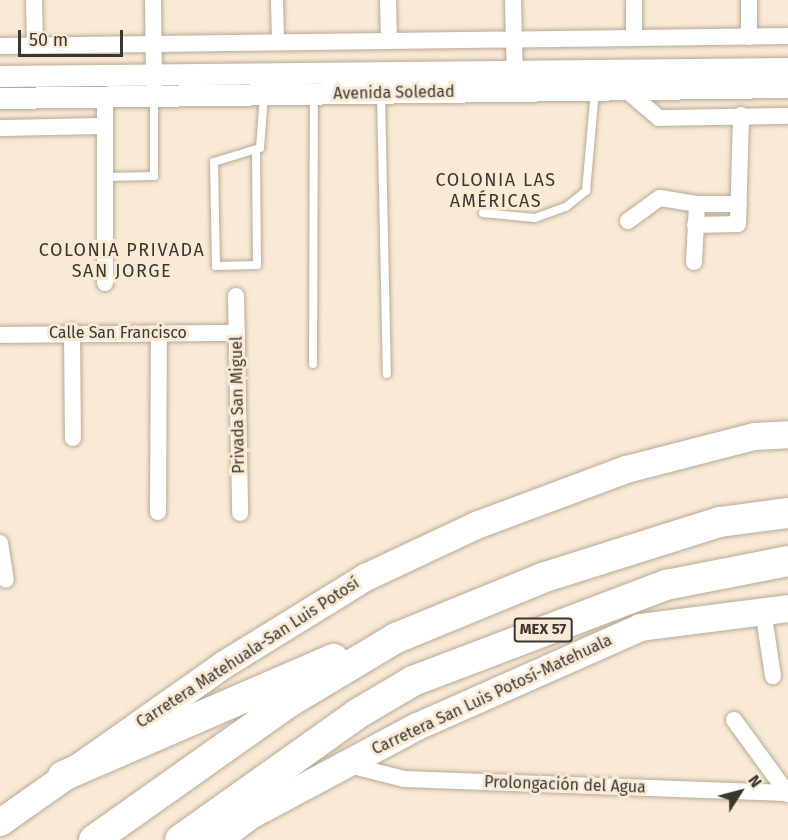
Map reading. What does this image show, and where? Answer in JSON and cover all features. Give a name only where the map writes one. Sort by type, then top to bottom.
[{"type":"highway","points":[[63,776],[256,689],[396,638],[542,578],[720,522],[788,493]]},
{"type":"highway","points":[[720,522],[788,513]]},
{"type":"highway","name":"MEX 57","points":[[180,840],[315,743],[413,681],[460,661],[666,585],[788,561]]},
{"type":"highway","points":[[94,840],[230,742],[396,638]]},
{"type":"highway","points":[[231,832],[315,743]]},
{"type":"main road","name":"Carretera Matehuala-San Luis Potosí","points":[[0,822],[224,664],[365,577],[476,525],[626,469],[754,436],[788,434]]},
{"type":"main road","name":"Carretera San Luis Potosí-Matehuala","points":[[231,832],[345,764],[417,726],[640,627],[775,609]]},
{"type":"street","points":[[34,0],[35,45]]},
{"type":"street","points":[[153,0],[154,96]]},
{"type":"street","points":[[277,0],[278,42]]},
{"type":"street","points":[[388,0],[389,41]]},
{"type":"street","points":[[513,0],[515,81]]},
{"type":"street","points":[[634,0],[634,38]]},
{"type":"street","points":[[749,0],[749,37]]},
{"type":"street","points":[[0,46],[788,36]]},
{"type":"street","name":"Avenida Soledad","points":[[0,98],[381,93],[515,81],[788,68]]},
{"type":"street","name":"Avenida Soledad","points":[[0,76],[154,74],[515,81],[595,90],[788,87]]},
{"type":"street","points":[[626,90],[659,118],[788,116]]},
{"type":"street","points":[[105,96],[105,283]]},
{"type":"street","points":[[695,225],[738,224],[741,115]]},
{"type":"street","points":[[0,128],[104,126]]},
{"type":"street","points":[[628,220],[660,198],[697,204],[738,204]]},
{"type":"street","points":[[694,262],[697,204]]},
{"type":"street","name":"Privada San Miguel","points":[[236,296],[240,513]]},
{"type":"street","points":[[72,332],[73,438]]},
{"type":"street","name":"Calle San Francisco","points":[[0,335],[72,332],[237,333]]},
{"type":"street","points":[[158,512],[159,333]]},
{"type":"street","points":[[0,543],[6,580]]},
{"type":"street","points":[[773,676],[775,609]]},
{"type":"street","points":[[734,720],[788,793]]},
{"type":"street","name":"Prolongación del Agua","points":[[345,764],[404,779],[788,793]]},
{"type":"lane","points":[[483,213],[535,218],[566,207],[586,191],[595,90]]},
{"type":"lane","points":[[381,93],[387,374]]},
{"type":"lane","points":[[255,152],[257,265],[216,266],[214,162],[255,152],[263,142],[264,94]]},
{"type":"lane","points":[[314,94],[314,364]]},
{"type":"lane","points":[[105,177],[154,176],[154,96]]},
{"type":"district","name":"COLONIA LAS AMÉRICAS","points":[[496,192]]},
{"type":"district","name":"COLONIA PRIVADA SAN JORGE","points":[[122,261]]}]
